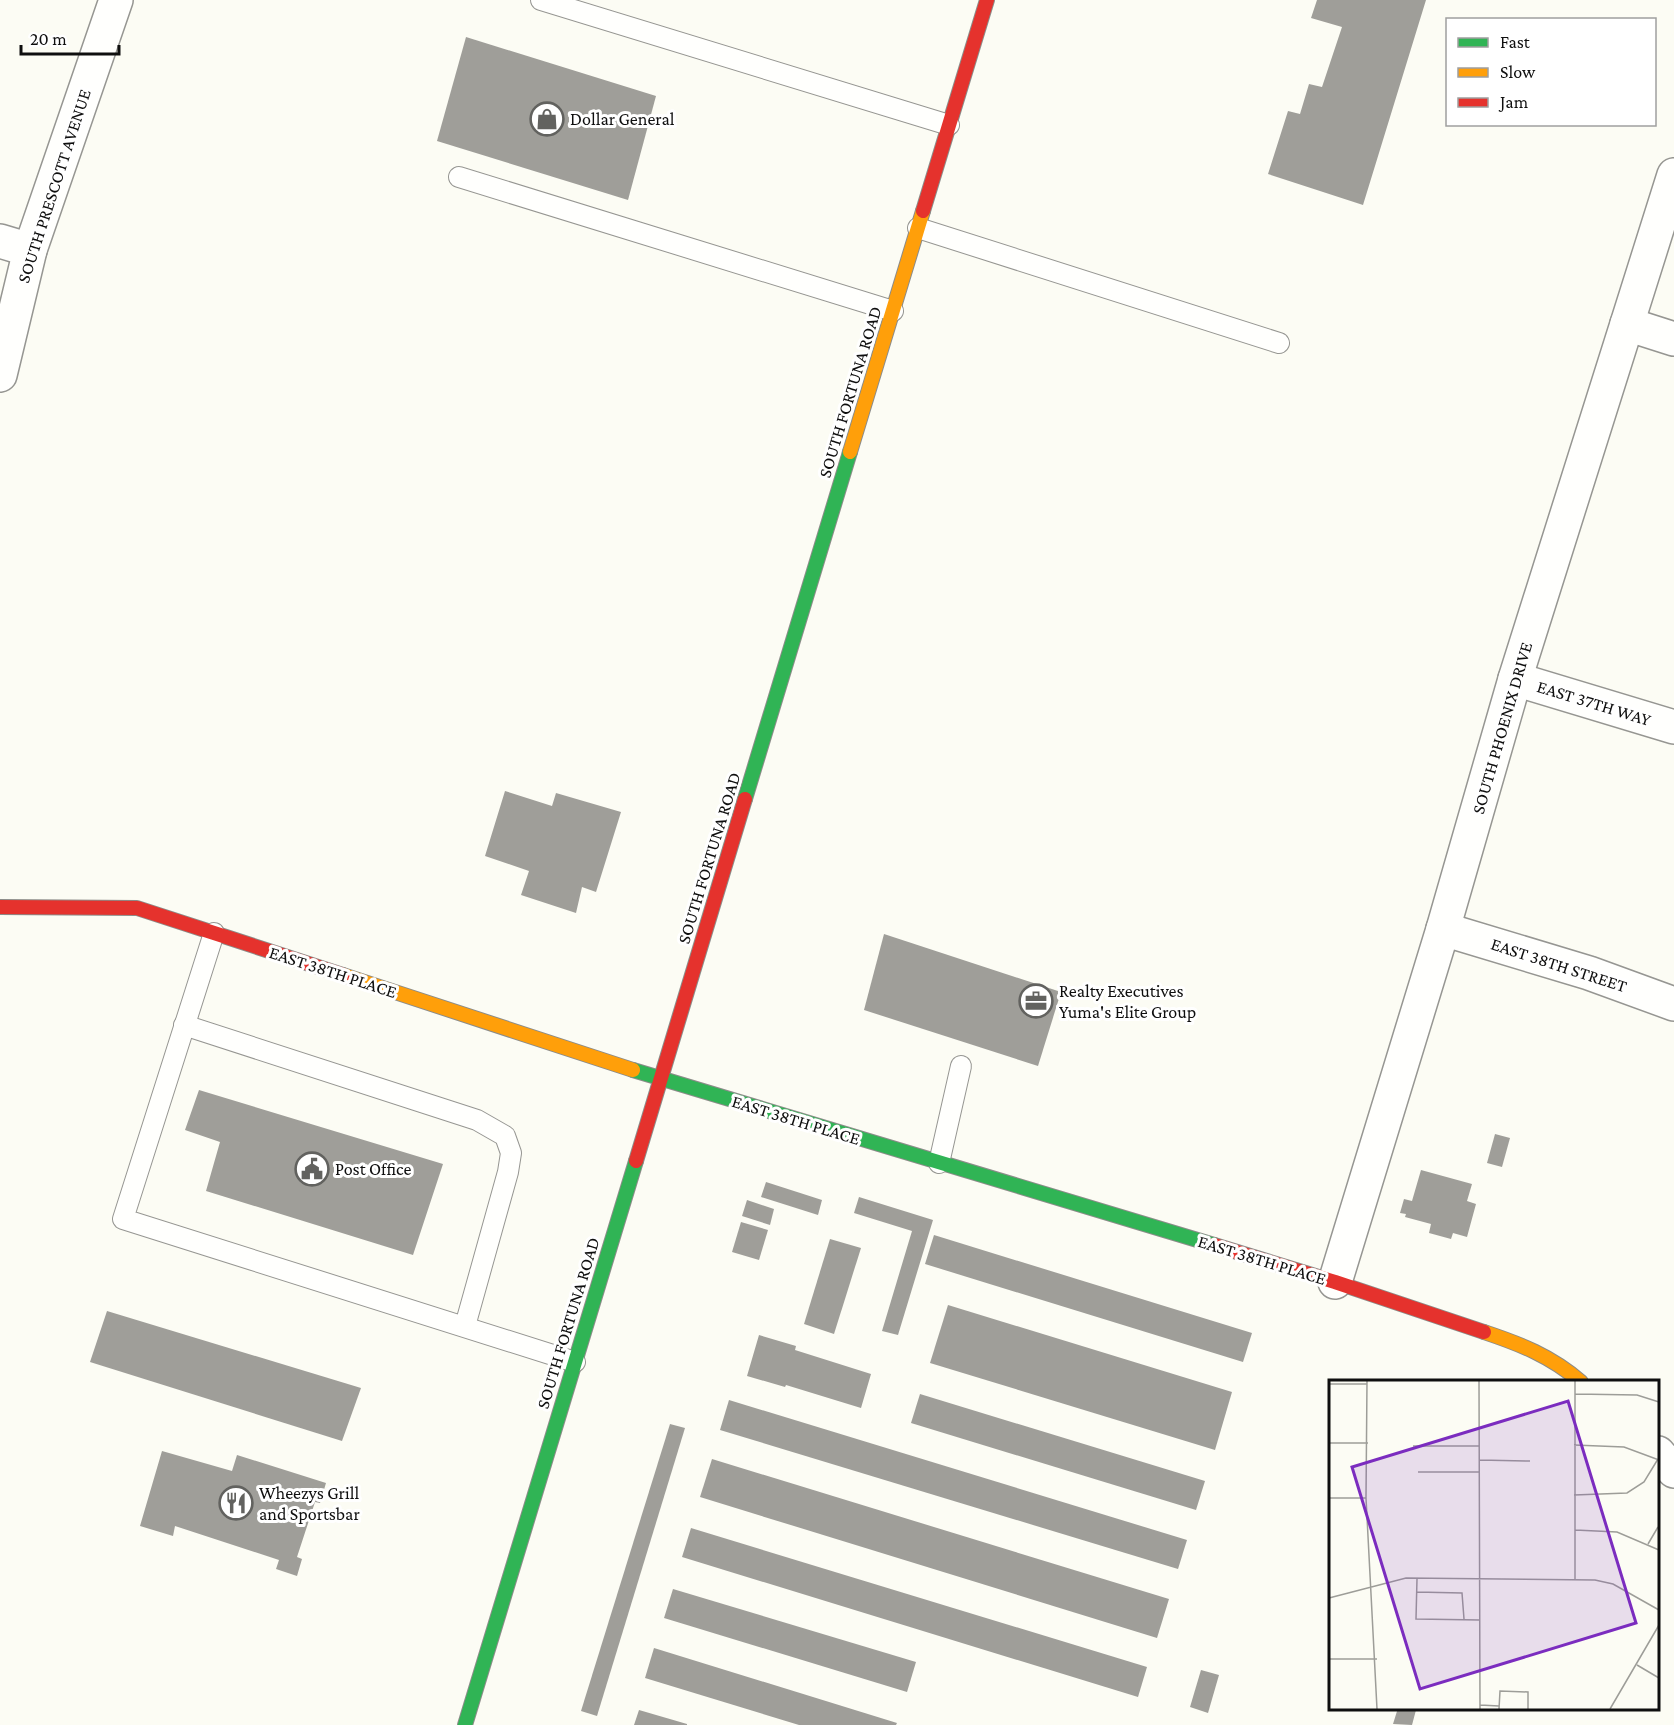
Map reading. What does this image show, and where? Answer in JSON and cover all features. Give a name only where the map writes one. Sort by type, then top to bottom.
[{"type":"main road","name":"SOUTH FORTUNA ROAD","points":[[465,1725],[987,0]]},
{"type":"main road","name":"EAST 38TH PLACE","points":[[0,907],[137,908],[662,1079],[1335,1282],[1526,1347],[1566,1369],[1579,1380]]},
{"type":"street","name":"SOUTH PRESCOTT AVENUE","points":[[0,375],[15,246],[116,0]]},
{"type":"street","name":"SOUTH PHOENIX DRIVE","points":[[1335,1282],[1443,929],[1515,679],[1674,175]]},
{"type":"street","points":[[1627,324],[1674,339]]},
{"type":"street","name":"EAST 37TH WAY","points":[[1515,679],[1674,727]]},
{"type":"street","name":"EAST 38TH STREET","points":[[1443,929],[1589,973],[1674,1004]]},
{"type":"street","points":[[1659,1454],[1674,1472]]},
{"type":"lane","points":[[542,0],[949,125]]},
{"type":"lane","points":[[459,177],[893,310]]},
{"type":"lane","points":[[918,228],[1279,343]]},
{"type":"lane","points":[[214,933],[123,1219],[575,1362]]},
{"type":"lane","points":[[184,1025],[477,1120],[505,1136],[512,1153],[465,1326]]},
{"type":"lane","points":[[939,1163],[961,1066]]},
{"type":"building","points":[[1317,0],[1426,0],[1363,205],[1268,174],[1288,111],[1300,114],[1309,84],[1322,87],[1342,27],[1311,18]]},
{"type":"building","name":"Dollar General","points":[[466,37],[656,96],[628,200],[437,141]]},
{"type":"building","points":[[505,791],[552,806],[556,793],[621,812],[596,892],[582,887],[576,913],[521,895],[529,871],[485,856]]},
{"type":"building","points":[[884,934],[1061,992],[1038,1066],[864,1010]]},
{"type":"building","points":[[199,1090],[443,1164],[413,1255],[206,1191],[220,1142],[185,1130]]},
{"type":"building","points":[[1495,1134],[1510,1138],[1502,1167],[1487,1163]]},
{"type":"building","points":[[1421,1170],[1472,1184],[1467,1201],[1476,1204],[1467,1237],[1453,1233],[1451,1239],[1429,1233],[1431,1224],[1405,1217],[1406,1214],[1400,1213],[1404,1199],[1412,1201]]},
{"type":"building","points":[[766,1182],[822,1200],[818,1215],[761,1197]]},
{"type":"building","points":[[859,1197],[933,1220],[898,1335],[882,1331],[912,1231],[854,1213]]},
{"type":"building","points":[[747,1200],[774,1209],[770,1225],[742,1216]]},
{"type":"building","points":[[741,1222],[768,1230],[759,1260],[732,1252]]},
{"type":"building","points":[[934,1235],[1252,1333],[1243,1362],[925,1264]]},
{"type":"building","points":[[830,1239],[861,1248],[834,1334],[804,1324]]},
{"type":"building","points":[[948,1305],[1232,1392],[1215,1450],[930,1363]]},
{"type":"building","points":[[107,1311],[361,1388],[342,1441],[90,1362]]},
{"type":"building","points":[[759,1335],[796,1346],[795,1350],[871,1374],[861,1408],[786,1385],[785,1387],[747,1376]]},
{"type":"building","points":[[920,1394],[1205,1481],[1196,1510],[911,1423]]},
{"type":"building","points":[[729,1400],[1187,1540],[1178,1569],[720,1430]]},
{"type":"building","points":[[670,1424],[685,1428],[597,1716],[581,1711]]},
{"type":"building","points":[[162,1451],[232,1471],[237,1455],[326,1483],[320,1503],[315,1502],[297,1557],[302,1559],[297,1576],[276,1569],[279,1560],[175,1526],[173,1536],[140,1526]]},
{"type":"building","points":[[712,1459],[1169,1599],[1157,1638],[700,1497]]},
{"type":"building","points":[[691,1528],[1147,1667],[1138,1697],[682,1557]]},
{"type":"building","points":[[673,1589],[916,1662],[907,1692],[664,1618]]},
{"type":"building","points":[[654,1648],[897,1723],[896,1725],[799,1725],[645,1678]]},
{"type":"building","points":[[1201,1670],[1219,1675],[1208,1713],[1190,1707]]},
{"type":"building","points":[[639,1710],[687,1724],[687,1725],[634,1725]]},
{"type":"building","points":[[1397,1710],[1416,1710],[1412,1725],[1393,1724]]},
{"type":"traffic: fast","points":[[745,799],[850,452]]},
{"type":"traffic: fast","points":[[633,1070],[1214,1245]]},
{"type":"traffic: fast","points":[[465,1725],[636,1161]]},
{"type":"traffic: slow","points":[[850,452],[923,211]]},
{"type":"traffic: slow","points":[[343,975],[633,1070]]},
{"type":"traffic: slow","points":[[1484,1332],[1535,1352],[1579,1380]]},
{"type":"traffic: jam","points":[[923,211],[987,0]]},
{"type":"traffic: jam","points":[[636,1161],[745,799]]},
{"type":"traffic: jam","points":[[0,907],[137,908],[343,975]]},
{"type":"traffic: jam","points":[[1214,1245],[1335,1282],[1484,1332]]},
{"type":"place","name":"Dollar General","points":[[547,119]]},
{"type":"place","name":"Realty Executives Yuma's Elite Group","points":[[1036,1001]]},
{"type":"place","name":"Post Office","points":[[312,1169]]},
{"type":"place","name":"Wheezys Grill and Sportsbar","points":[[236,1503]]}]
